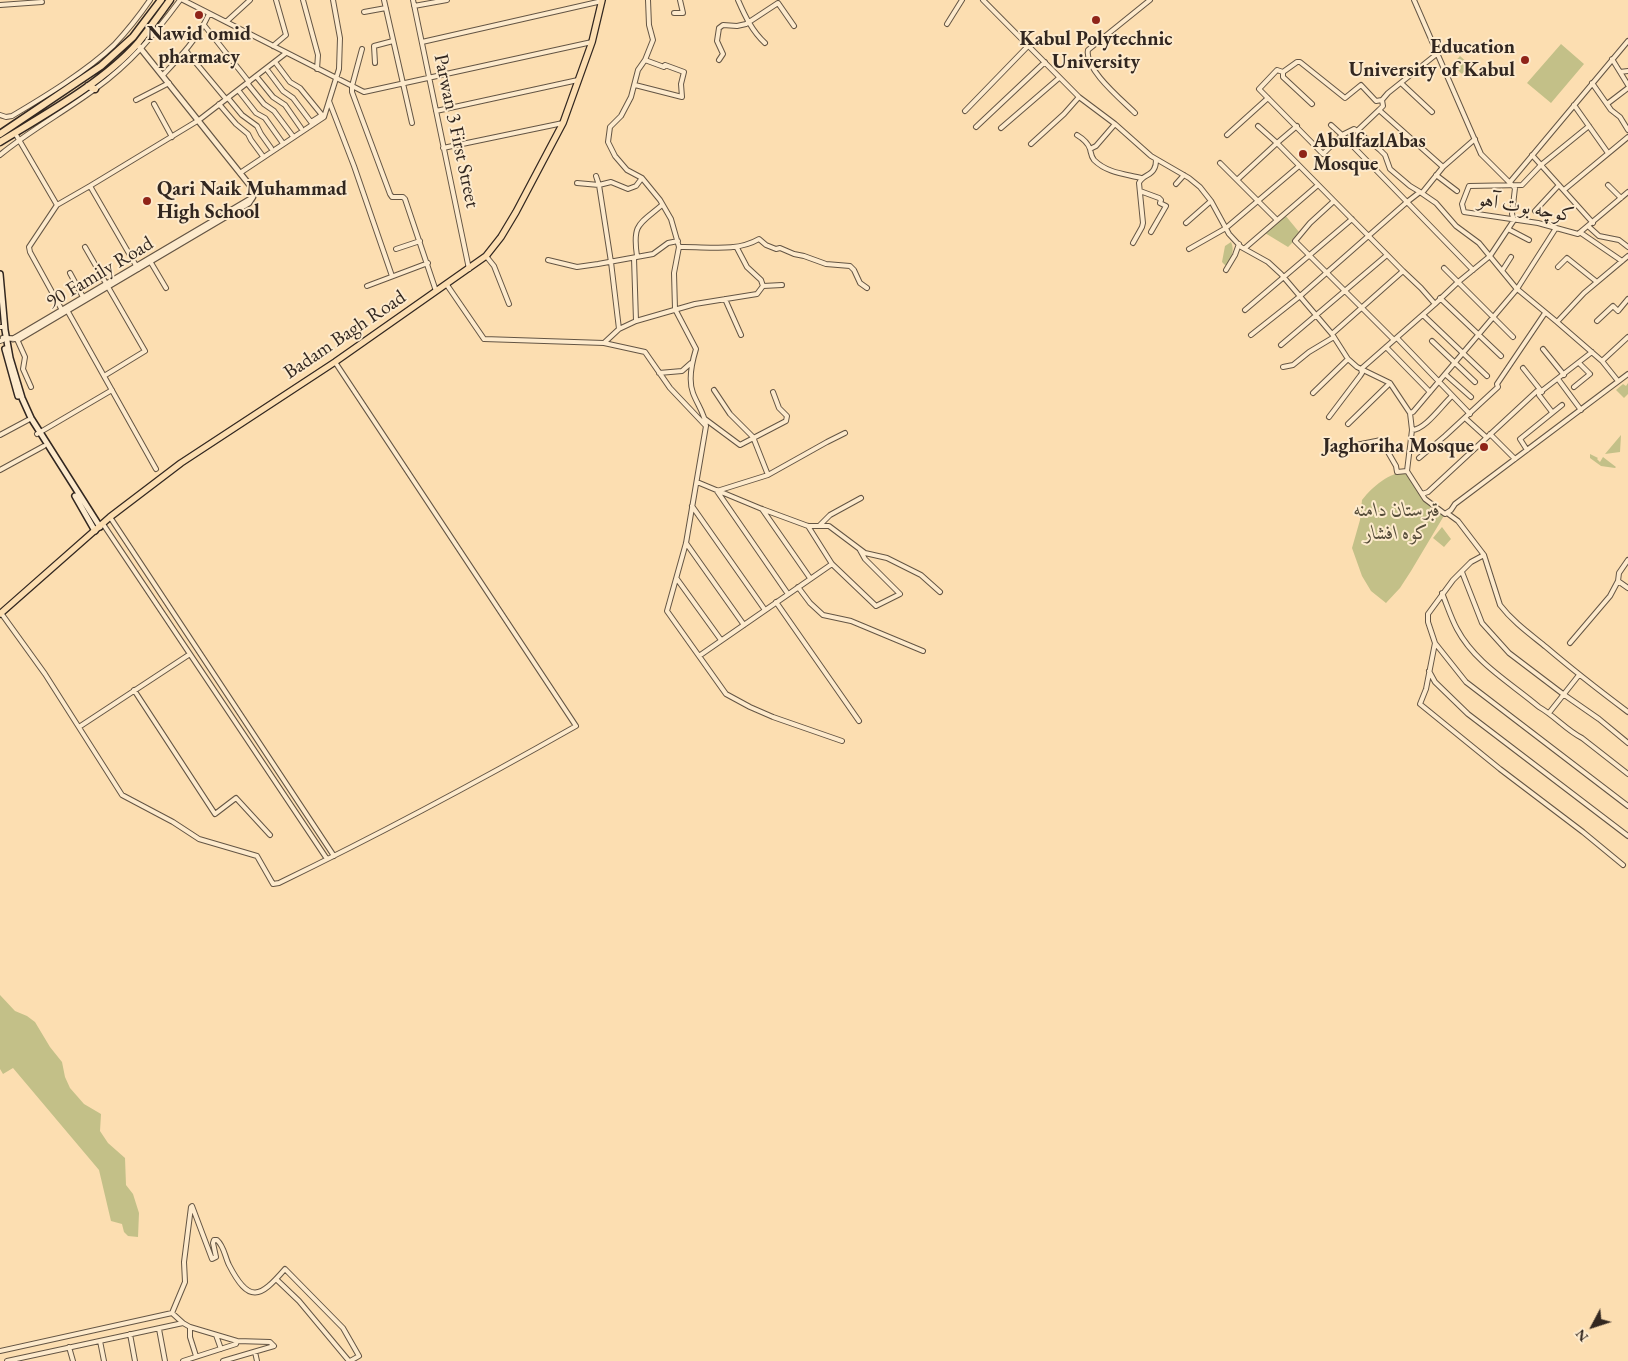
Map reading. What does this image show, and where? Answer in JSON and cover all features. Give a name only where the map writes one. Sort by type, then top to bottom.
[{"type":"highway","points":[[0,134],[101,66],[133,37],[161,0]]},
{"type":"highway","points":[[0,142],[88,86],[139,47],[170,0]]},
{"type":"highway","points":[[88,86],[95,90]]},
{"type":"main road","name":"Badam Bagh Road","points":[[0,613],[110,517],[181,463],[335,362],[486,256],[501,237],[516,212],[564,123],[592,42],[602,1]]},
{"type":"main road","points":[[0,274],[14,384],[28,420],[99,527]]},
{"type":"main road","points":[[0,308],[1,327],[8,339],[10,358],[22,398],[31,418],[44,446],[99,527]]},
{"type":"street","points":[[74,85],[93,63],[130,27],[150,0]]},
{"type":"street","points":[[0,155],[95,90],[139,47],[182,0],[364,92],[403,84],[429,76],[592,42]]},
{"type":"street","points":[[226,22],[250,0]]},
{"type":"street","points":[[273,46],[286,35],[276,0]]},
{"type":"street","points":[[303,0],[318,55],[317,69]]},
{"type":"street","points":[[240,173],[324,117],[339,69],[340,38],[333,0]]},
{"type":"street","points":[[384,0],[412,123]]},
{"type":"street","name":"Parwan 3 First Street","points":[[413,0],[469,269]]},
{"type":"street","points":[[414,6],[447,0]]},
{"type":"street","points":[[648,0],[653,40],[645,60],[638,70],[631,97],[621,116],[610,127],[608,142],[615,156],[627,170],[642,178],[671,219],[679,247],[674,273],[676,309],[696,349],[692,363],[692,390],[705,419],[706,426],[686,544],[667,610],[728,696],[773,717],[842,741]]},
{"type":"street","points":[[674,13],[683,14],[680,0]]},
{"type":"street","points":[[738,0],[755,34],[765,43]]},
{"type":"street","points":[[947,24],[962,0]]},
{"type":"street","points":[[983,0],[1079,97],[1115,124],[1156,160],[1184,175],[1200,187],[1211,201],[1226,228],[1239,244],[1274,266],[1333,336],[1348,359],[1361,369],[1390,383],[1410,413],[1412,430],[1407,471],[1430,504],[1445,514],[1455,504],[1628,374]]},
{"type":"street","points":[[1135,113],[1102,80],[1090,64],[1087,55],[1088,50],[1150,0]]},
{"type":"street","points":[[1414,0],[1481,154],[1515,186]]},
{"type":"street","points":[[422,42],[602,1]]},
{"type":"street","points":[[0,6],[42,2]]},
{"type":"street","points":[[719,60],[723,54],[717,42],[718,28],[723,25],[737,26],[748,22],[778,2],[794,26]]},
{"type":"street","points":[[364,12],[386,8]]},
{"type":"street","points":[[163,75],[186,51],[209,14]]},
{"type":"street","points":[[204,24],[264,104],[274,111],[292,135]]},
{"type":"street","points":[[375,63],[374,46],[393,41]]},
{"type":"street","points":[[1510,182],[1628,41]]},
{"type":"street","points":[[965,111],[1029,45]]},
{"type":"street","points":[[139,47],[252,188],[253,197]]},
{"type":"street","points":[[362,49],[352,86],[360,116],[390,194],[392,196],[404,197],[428,263],[436,292]]},
{"type":"street","points":[[186,51],[242,115],[258,126],[271,148]]},
{"type":"street","points":[[156,469],[29,248],[57,205],[199,120],[286,53]]},
{"type":"street","points":[[1283,72],[1297,62],[1300,62],[1345,98],[1361,85],[1376,101],[1382,100],[1438,53]]},
{"type":"street","points":[[1607,104],[1628,87],[1612,59]]},
{"type":"street","points":[[635,85],[682,97],[681,84],[684,72],[645,60]]},
{"type":"street","points":[[268,71],[283,90],[293,98],[311,122],[322,115],[300,88],[290,82],[275,62]]},
{"type":"street","points":[[976,127],[1045,62]]},
{"type":"street","points":[[0,115],[12,116],[93,63]]},
{"type":"street","points":[[1283,72],[1277,70],[1259,89],[1323,154],[1342,135],[1354,129],[1357,131],[1380,150],[1390,164],[1390,169],[1410,186],[1436,203],[1456,226],[1479,243],[1517,289],[1602,361],[1618,381]]},
{"type":"street","points":[[1620,72],[1628,70]]},
{"type":"street","points":[[1283,72],[1283,77],[1312,104]]},
{"type":"street","points":[[256,76],[273,97],[285,105],[301,128]]},
{"type":"street","points":[[1001,128],[1059,78]]},
{"type":"street","points":[[436,111],[580,80]]},
{"type":"street","points":[[136,100],[169,83]]},
{"type":"street","points":[[1401,83],[1432,112]]},
{"type":"street","points":[[1592,83],[1611,110],[1620,117],[1628,130]]},
{"type":"street","points":[[238,90],[256,113],[265,118],[282,142]]},
{"type":"street","points":[[1032,144],[1079,97]]},
{"type":"street","points":[[1227,135],[1268,98]]},
{"type":"street","points":[[1357,131],[1383,106],[1382,100]]},
{"type":"street","points":[[329,101],[354,166],[392,276]]},
{"type":"street","points":[[154,104],[172,137]]},
{"type":"street","points":[[220,104],[236,124],[248,134],[262,155]]},
{"type":"street","points":[[1574,105],[1608,153]]},
{"type":"street","points":[[1378,110],[1442,167]]},
{"type":"street","points":[[443,148],[564,123]]},
{"type":"street","points":[[1090,149],[1096,146],[1115,124]]},
{"type":"street","points":[[1331,125],[1473,270]]},
{"type":"street","points":[[1258,126],[1318,184],[1435,304]]},
{"type":"street","points":[[1237,180],[1297,126]]},
{"type":"street","points":[[1515,186],[1524,184],[1541,165],[1589,126]]},
{"type":"street","points":[[15,133],[57,205]]},
{"type":"street","points":[[1077,135],[1086,142],[1094,160],[1115,173],[1121,172],[1141,178],[1154,170],[1156,160]]},
{"type":"street","points":[[1564,190],[1628,137]]},
{"type":"street","points":[[1251,335],[1300,297],[1407,202],[1421,193],[1442,167],[1475,139]]},
{"type":"street","points":[[1532,155],[1593,223]]},
{"type":"street","points":[[1220,163],[1277,220]]},
{"type":"street","points":[[1190,249],[1226,228],[1299,166]]},
{"type":"street","points":[[1176,184],[1184,175]]},
{"type":"street","points":[[1436,175],[1457,191]]},
{"type":"street","points":[[596,176],[611,262],[619,329]]},
{"type":"street","points":[[577,183],[599,185],[611,182],[628,189],[636,186],[642,178]]},
{"type":"street","points":[[1134,244],[1143,222],[1139,183],[1141,178]]},
{"type":"street","points":[[1245,248],[1318,184]]},
{"type":"street","points":[[1535,211],[1559,185]]},
{"type":"street","points":[[1608,185],[1621,198]]},
{"type":"street","points":[[90,186],[137,267]]},
{"type":"street","name":"کوچه بوت آهو","points":[[1515,186],[1469,186],[1462,204],[1464,212],[1556,228],[1578,234],[1628,194]]},
{"type":"street","points":[[1329,417],[1362,373],[1361,369],[1490,256],[1514,220],[1512,214],[1515,186]]},
{"type":"street","points":[[1140,192],[1159,198],[1161,200],[1160,203],[1166,206],[1151,232]]},
{"type":"street","name":"90 Family Road","points":[[137,267],[249,203],[253,197]]},
{"type":"street","name":"90 Family Road","points":[[8,339],[64,311],[253,197]]},
{"type":"street","points":[[1186,223],[1211,201]]},
{"type":"street","points":[[1334,201],[1310,223],[1295,241],[1470,414]]},
{"type":"street","points":[[636,321],[635,240],[640,223],[662,204]]},
{"type":"street","points":[[1245,310],[1352,219]]},
{"type":"street","points":[[1588,226],[1599,236],[1619,240],[1628,247]]},
{"type":"street","points":[[1410,413],[1413,412],[1464,354],[1517,289],[1556,228]]},
{"type":"street","points":[[1508,229],[1529,240]]},
{"type":"street","points":[[1581,233],[1622,261]]},
{"type":"street","points":[[679,247],[737,248],[749,245],[759,239],[766,245],[826,264],[850,266],[860,283],[867,288]]},
{"type":"street","points":[[548,260],[577,267],[653,254],[668,243],[678,241]]},
{"type":"street","points":[[396,249],[420,242]]},
{"type":"street","points":[[1226,270],[1239,244]]},
{"type":"street","points":[[85,246],[145,351],[104,376]]},
{"type":"street","points":[[737,248],[747,267],[761,280],[764,286]]},
{"type":"street","points":[[1282,344],[1387,255]]},
{"type":"street","points":[[486,256],[494,266],[509,304]]},
{"type":"street","points":[[1557,322],[1584,293],[1628,256]]},
{"type":"street","points":[[1502,271],[1511,257]]},
{"type":"street","points":[[1558,267],[1566,258],[1597,282]]},
{"type":"street","points":[[150,261],[166,288]]},
{"type":"street","points":[[367,286],[428,263]]},
{"type":"street","points":[[1444,268],[1513,337]]},
{"type":"street","points":[[1283,367],[1293,365],[1333,336],[1403,271]]},
{"type":"street","points":[[70,273],[83,297]]},
{"type":"street","name":"90 Family Road","points":[[64,311],[83,297],[107,285]]},
{"type":"street","points":[[447,285],[484,339],[604,343],[644,352],[670,388],[706,426]]},
{"type":"street","points":[[604,343],[619,329],[636,321],[695,304],[756,294],[764,286],[782,285]]},
{"type":"street","points":[[1440,298],[1500,356]]},
{"type":"street","points":[[725,299],[741,335]]},
{"type":"street","points":[[1597,321],[1613,306],[1618,311],[1628,299]]},
{"type":"street","points":[[1419,458],[1498,387],[1497,384],[1545,313]]},
{"type":"street","points":[[1423,314],[1487,376]]},
{"type":"street","points":[[1602,361],[1628,337]]},
{"type":"street","points":[[8,339],[25,357],[23,369],[31,387]]},
{"type":"street","points":[[1432,341],[1475,382]]},
{"type":"street","points":[[1386,347],[1430,392]]},
{"type":"street","points":[[1543,349],[1564,375]]},
{"type":"street","points":[[1422,494],[1428,492],[1537,391],[1540,392],[1564,375],[1592,352]]},
{"type":"street","points":[[1313,393],[1348,359]]},
{"type":"street","points":[[0,613],[45,674],[122,795],[173,822],[199,839],[257,856],[273,884],[279,883],[334,856],[502,768],[576,726],[335,362]]},
{"type":"street","points":[[659,373],[682,371],[692,363]]},
{"type":"street","points":[[1574,387],[1590,374],[1579,363]]},
{"type":"street","points":[[1523,368],[1552,412]]},
{"type":"street","points":[[1445,374],[1470,397]]},
{"type":"street","points":[[1558,379],[1581,410]]},
{"type":"street","points":[[1348,424],[1390,383]]},
{"type":"street","points":[[39,434],[112,390]]},
{"type":"street","points":[[714,390],[730,414],[754,437],[768,475]]},
{"type":"street","points":[[705,419],[738,445],[786,421],[787,416],[778,408],[773,392]]},
{"type":"street","points":[[1412,430],[1423,426],[1452,396]]},
{"type":"street","points":[[1527,450],[1520,439],[1562,404]]},
{"type":"street","points":[[1465,418],[1486,437]]},
{"type":"street","points":[[0,434],[28,420]]},
{"type":"street","points":[[717,491],[768,475],[845,433]]},
{"type":"street","points":[[1490,434],[1514,460]]},
{"type":"street","points":[[1356,445],[1381,440],[1396,466],[1397,472],[1407,471]]},
{"type":"street","points":[[0,470],[44,446]]},
{"type":"street","points":[[697,482],[808,526],[829,526],[865,553],[887,558],[921,575],[940,592]]},
{"type":"street","points":[[717,491],[788,594]]},
{"type":"street","points":[[820,525],[830,516],[861,498]]},
{"type":"street","points":[[692,506],[765,610]]},
{"type":"street","points":[[762,509],[810,578]]},
{"type":"street","points":[[1449,512],[1484,555],[1498,599],[1504,611],[1578,675],[1628,712]]},
{"type":"street","points":[[110,517],[334,856]]},
{"type":"street","points":[[808,526],[832,564],[876,606],[899,595],[900,593],[865,559],[859,548]]},
{"type":"street","points":[[99,527],[190,654],[327,859]]},
{"type":"street","points":[[686,544],[744,625]]},
{"type":"street","points":[[1484,555],[1471,562],[1442,593],[1428,614],[1428,622],[1435,643],[1466,682],[1628,806]]},
{"type":"street","points":[[1570,643],[1610,596],[1618,581],[1619,573],[1628,560]]},
{"type":"street","points":[[699,656],[832,564]]},
{"type":"street","points":[[1462,572],[1482,623],[1509,653],[1599,719],[1628,743]]},
{"type":"street","points":[[677,579],[721,640]]},
{"type":"street","points":[[1618,581],[1628,588]]},
{"type":"street","points":[[798,587],[810,603],[823,615],[851,621],[923,650]]},
{"type":"street","points":[[1442,593],[1457,629],[1468,646],[1482,661],[1510,685],[1628,774]]},
{"type":"street","points":[[776,602],[859,721]]},
{"type":"street","points":[[1435,643],[1426,689],[1420,704],[1623,865]]},
{"type":"street","points":[[78,727],[190,654]]},
{"type":"street","points":[[1429,670],[1435,682],[1468,714],[1628,836]]},
{"type":"street","points":[[1549,713],[1578,675]]},
{"type":"street","points":[[134,690],[215,814],[236,798],[270,835]]},
{"type":"street","points":[[172,1313],[185,1282],[184,1262],[192,1206],[212,1259],[216,1257],[213,1243],[214,1240],[217,1240],[242,1286],[255,1293],[263,1291],[285,1269],[343,1328],[359,1356],[350,1361],[298,1301],[276,1279]]},
{"type":"street","points":[[172,1313],[190,1327],[237,1341],[270,1342],[274,1346],[223,1361]]},
{"type":"street","points":[[0,1350],[172,1313]]},
{"type":"street","points":[[11,1361],[183,1323]]},
{"type":"street","points":[[190,1327],[190,1338],[196,1356]]},
{"type":"street","points":[[159,1329],[165,1361]]},
{"type":"street","points":[[130,1334],[135,1361]]},
{"type":"street","points":[[216,1335],[220,1349]]},
{"type":"street","points":[[100,1341],[104,1361]]},
{"type":"street","points":[[184,1361],[236,1344],[237,1341]]},
{"type":"street","points":[[69,1347],[72,1361]]},
{"type":"street","points":[[255,1352],[257,1361]]},
{"type":"street","points":[[40,1354],[41,1361]]},
{"type":"green space","points":[[1561,44],[1584,64],[1551,103],[1527,83]]},
{"type":"green space","points":[[1460,56],[1470,65],[1462,74],[1452,65]]},
{"type":"green space","points":[[1285,215],[1299,232],[1288,247],[1265,233]]},
{"type":"green space","points":[[1231,242],[1233,251],[1227,266],[1222,262],[1225,246]]},
{"type":"green space","points":[[1628,383],[1628,394],[1624,398],[1616,390],[1623,384],[1626,386]]},
{"type":"green space","points":[[1621,435],[1620,452],[1605,454]]},
{"type":"green space","points":[[1590,454],[1598,458],[1600,462],[1603,457],[1616,467],[1601,466],[1590,458]]},
{"type":"green space","name":"قبرستان دامنه کوه افشار","points":[[1407,471],[1425,499],[1445,514],[1400,588],[1386,603],[1371,591],[1362,576],[1352,548],[1360,520],[1362,500],[1382,481],[1394,474]]},
{"type":"green space","points":[[1442,527],[1451,539],[1444,547],[1433,538]]},
{"type":"green space","points":[[0,995],[15,1011],[35,1022],[50,1047],[62,1062],[65,1077],[70,1088],[84,1104],[101,1114],[100,1131],[108,1143],[125,1158],[126,1185],[133,1194],[139,1213],[138,1237],[128,1236],[124,1232],[122,1224],[111,1221],[99,1170],[13,1068],[3,1074],[0,1069]]},
{"type":"place","name":"Nawid omid pharmacy","points":[[199,15]]},
{"type":"place","name":"Kabul Polytechnic University","points":[[1096,20]]},
{"type":"place","name":"Education University of Kabul","points":[[1525,60]]},
{"type":"place","name":"AbulfazlAbas Mosque","points":[[1303,154]]},
{"type":"place","name":"Qari Naik Muhammad High School","points":[[147,201]]},
{"type":"place","name":"Jaghoriha Mosque","points":[[1484,447]]}]
